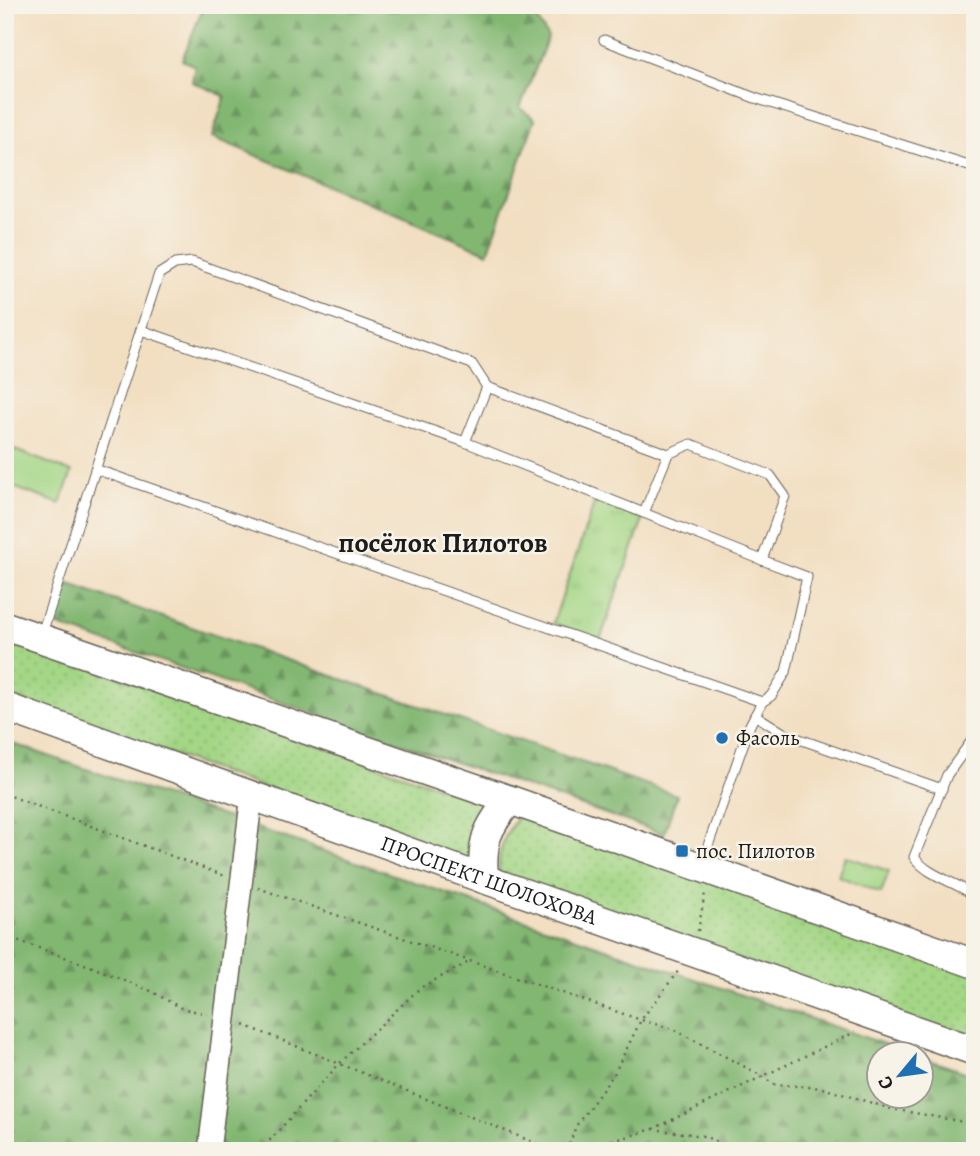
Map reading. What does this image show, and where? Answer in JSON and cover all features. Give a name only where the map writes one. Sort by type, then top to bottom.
[{"type":"main road","points":[[5,626],[975,964]]},
{"type":"main road","name":"ПРОСПЕКТ ШОЛОХОВА","points":[[5,707],[975,1051]]},
{"type":"main road","points":[[484,879],[486,836],[510,800]]},
{"type":"street","points":[[209,1151],[252,794]]},
{"type":"lane","points":[[604,40],[755,98],[975,168]]},
{"type":"lane","points":[[40,637],[159,274],[175,264],[192,262],[472,364],[487,387],[668,454],[691,444],[771,475],[785,496],[762,560]]},
{"type":"lane","points":[[141,330],[465,442],[807,577],[786,672],[771,696],[762,702],[750,725],[705,869]]},
{"type":"lane","points":[[465,442],[487,387]]},
{"type":"lane","points":[[644,513],[668,454]]},
{"type":"lane","points":[[95,469],[762,702]]},
{"type":"lane","points":[[755,715],[785,733],[942,789]]},
{"type":"lane","points":[[975,736],[947,775],[914,857],[923,868],[975,896]]},
{"type":"path","points":[[5,794],[241,882],[673,1029],[773,1084],[822,1088],[892,1110],[975,1124]]},
{"type":"path","points":[[567,1151],[576,1126],[614,1074],[641,1020],[694,952],[705,869]]},
{"type":"path","points":[[5,936],[103,971],[151,991],[181,1008],[225,1018],[555,1151]]},
{"type":"path","points":[[260,1151],[339,1063],[420,988],[471,961]]},
{"type":"path","points":[[579,1151],[653,1129],[883,1019]]},
{"type":"path","points":[[653,1129],[704,1136],[738,1151]]},
{"type":"green space","points":[[204,5],[529,5],[548,37],[520,108],[535,119],[488,253],[212,137],[225,96],[192,82],[195,66],[182,60]]},
{"type":"green space","points":[[7,447],[72,472],[60,504],[5,484]]},
{"type":"green space","points":[[595,501],[643,519],[600,640],[553,623]]},
{"type":"green space","points":[[67,584],[677,795],[664,834],[53,624]]},
{"type":"green space","points":[[5,638],[492,805],[473,863],[5,694]]},
{"type":"green space","points":[[5,741],[872,1040],[864,1040],[864,1110],[934,1110],[934,1062],[975,1076],[975,1151],[5,1151]]},
{"type":"green space","points":[[521,813],[975,972],[975,1043],[499,874],[504,841]]},
{"type":"green space","points":[[845,856],[889,871],[881,893],[838,876]]},
{"type":"place","name":"Фасоль","points":[[722,738]]},
{"type":"place","name":"пос. Пилотов","points":[[682,851]]},
{"type":"district","name":"посёлок Пилотов","points":[[443,542]]}]
